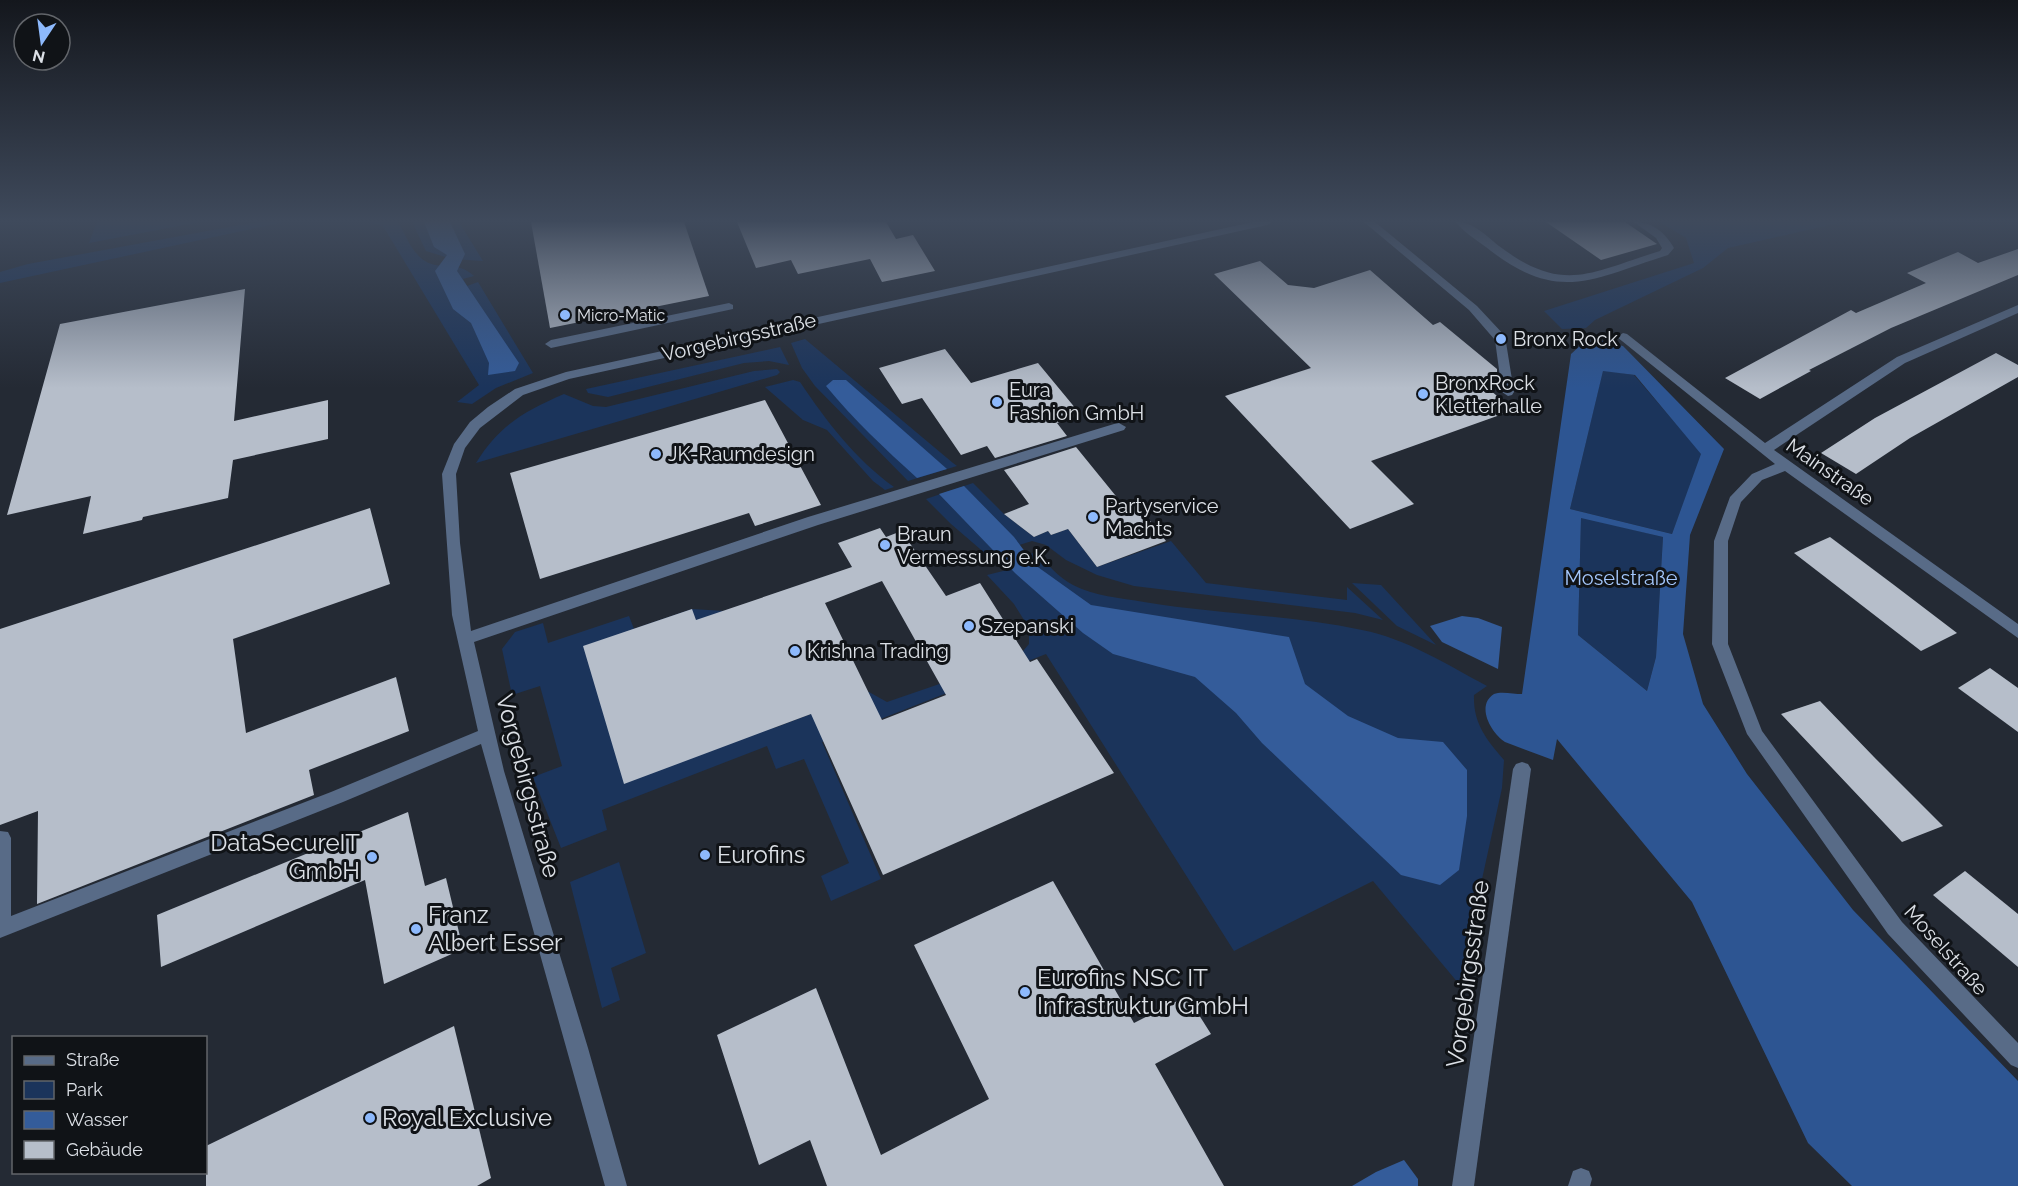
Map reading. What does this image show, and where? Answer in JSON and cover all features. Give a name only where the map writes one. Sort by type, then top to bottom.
[{"type":"street","name":"Vorgebirgsstraße","points":[[616,1186],[578,1048],[495,771],[465,639],[453,543],[449,474],[459,447],[475,425],[519,392],[577,373],[1014,277]]},
{"type":"street","points":[[1436,277],[1473,309],[1501,339],[1508,392]]},
{"type":"street","points":[[1546,277],[1562,281],[1584,277]]},
{"type":"street","points":[[550,344],[729,307]]},
{"type":"street","points":[[1765,450],[1901,360],[2018,309]]},
{"type":"street","name":"Mainstraße","points":[[1623,337],[1765,450],[2018,632]]},
{"type":"street","points":[[465,639],[813,520],[1119,427]]},
{"type":"street","name":"Moselstraße","points":[[1786,465],[1757,477],[1735,500],[1722,541],[1719,590],[1720,644],[1755,734],[1895,928],[2018,1058]]},
{"type":"street","points":[[2,838],[1,929],[338,797],[488,734]]},
{"type":"street","name":"Vorgebirgsstraße","points":[[1463,1186],[1522,769]]},
{"type":"green space","points":[[0,277],[26,277],[0,283]]},
{"type":"green space","points":[[414,277],[469,277],[463,279],[467,286],[478,282],[533,373],[496,388],[472,404],[457,402],[479,385]]},
{"type":"green space","points":[[1649,277],[1684,277],[1595,320],[1586,328],[1562,329],[1544,311]]},
{"type":"green space","points":[[805,339],[957,466],[908,481],[815,386],[802,368],[791,343]]},
{"type":"green space","points":[[780,347],[789,365],[769,361],[744,363],[608,397],[588,393],[586,389]]},
{"type":"green space","points":[[777,369],[780,372],[777,375],[476,463],[494,439],[514,421],[525,413],[564,394],[593,406],[606,407],[754,371]]},
{"type":"green space","points":[[1603,370],[1634,375],[1702,454],[1672,534],[1570,509]]},
{"type":"green space","points":[[793,380],[800,382],[854,452],[894,487],[885,490],[873,481],[827,430],[803,420],[765,387]]},
{"type":"green space","points":[[973,483],[1004,514],[1034,537],[1048,531],[1051,535],[1068,529],[1097,567],[1171,541],[1206,583],[1347,600],[1347,587],[1383,620],[1355,613],[1134,586],[1097,575],[1066,560],[1046,545],[1032,541],[987,555],[926,499]]},
{"type":"green space","name":"Moselstraße","points":[[1581,517],[1663,537],[1656,657],[1647,691],[1578,635]]},
{"type":"green space","points":[[1036,551],[1053,570],[1068,582],[1081,589],[1099,594],[1171,606],[1335,625],[1395,639],[1487,686],[1474,695],[1476,714],[1486,738],[1504,760],[1502,788],[1459,984],[1373,881],[1234,951],[1046,654],[822,742],[881,879],[831,901],[821,876],[849,863],[804,759],[776,769],[767,746],[602,810],[607,830],[561,848],[533,777],[562,766],[540,686],[512,695],[502,649],[515,632],[543,623],[548,643],[629,616],[634,629],[692,609],[725,611],[774,728],[869,692],[887,702],[1018,657],[1029,644],[1029,628],[1014,604],[987,575],[1003,571]]},
{"type":"green space","points":[[1352,583],[1381,585],[1436,645],[1397,626]]},
{"type":"green space","points":[[619,862],[646,953],[611,968],[620,1000],[602,1008],[570,882]]},
{"type":"shaded area","points":[[1597,340],[1623,346],[1724,449],[1690,535],[1683,634],[1703,704],[1747,774],[1853,910],[2018,1081],[2018,1186],[1852,1186],[1808,1143],[1692,902],[1557,739],[1553,760],[1505,742],[1491,726],[1486,712],[1488,699],[1497,693],[1522,694],[1571,354],[1582,344]],"holes":[[[1603,371],[1635,375],[1701,454],[1672,534],[1570,509]],[[1581,518],[1663,537],[1656,657],[1647,691],[1578,635]]]},
{"type":"water","points":[[438,277],[461,277],[519,363],[515,371],[488,375],[489,363],[471,323],[453,309]]},
{"type":"water","points":[[833,380],[846,380],[947,469],[917,478],[837,399],[826,386]]},
{"type":"water","points":[[964,486],[1014,537],[1035,565],[1091,605],[1289,637],[1305,684],[1348,716],[1398,738],[1443,742],[1467,770],[1467,816],[1459,870],[1440,885],[1401,875],[1262,743],[1236,713],[1195,677],[1113,654],[1083,633],[1015,573],[939,494]]},
{"type":"water","points":[[1462,616],[1478,618],[1502,627],[1498,669],[1442,642],[1430,626]]},
{"type":"water","points":[[1404,1160],[1418,1179],[1418,1186],[1352,1186],[1376,1172]]},
{"type":"building","points":[[541,277],[703,277],[709,296],[550,328]]},
{"type":"building","points":[[880,277],[904,277],[882,282]]},
{"type":"building","points":[[1217,277],[1279,277],[1288,285],[1314,288],[1347,277],[1378,277],[1433,325],[1440,322],[1497,369],[1497,375],[1479,381],[1514,410],[1371,461],[1414,504],[1350,529],[1225,396],[1311,368]]},
{"type":"building","points":[[1915,277],[2012,277],[1891,328],[1809,370],[1811,371],[1760,399],[1725,378],[1851,310],[1856,313],[1926,283]]},
{"type":"building","points":[[245,289],[234,421],[328,400],[328,439],[233,460],[228,498],[143,517],[142,520],[83,534],[91,496],[7,515],[60,324]]},
{"type":"building","name":"Eura Fashion GmbH","points":[[945,349],[971,383],[1038,363],[1081,415],[1057,423],[1067,436],[995,458],[987,446],[961,455],[922,398],[902,404],[879,368]]},
{"type":"building","points":[[1996,353],[2018,365],[2018,377],[1910,438],[1856,474],[1821,453],[1875,418]]},
{"type":"building","points":[[765,400],[821,505],[755,526],[749,513],[540,579],[510,473]]},
{"type":"building","name":"Partyservice Machts","points":[[1076,447],[1124,506],[1135,502],[1166,541],[1097,567],[1068,529],[1051,535],[1048,531],[1034,537],[1004,514],[1029,504],[1004,470]]},
{"type":"building","points":[[370,508],[390,584],[233,639],[246,733],[396,677],[409,731],[309,770],[314,795],[37,904],[38,811],[0,825],[0,629]]},
{"type":"building","points":[[880,528],[886,537],[899,532],[905,543],[909,542],[946,596],[980,583],[1030,662],[1037,659],[1114,773],[883,875],[811,714],[624,784],[583,646],[692,609],[696,620],[852,567],[838,543]],"holes":[[[882,581],[946,695],[882,720],[825,603]]]},
{"type":"building","points":[[1830,537],[1957,633],[1921,651],[1794,553]]},
{"type":"building","points":[[1990,668],[2018,688],[2018,732],[1958,688]]},
{"type":"building","points":[[1820,701],[1943,826],[1902,842],[1781,714]]},
{"type":"building","points":[[408,812],[425,886],[446,878],[463,949],[384,984],[365,880],[161,967],[157,915]]},
{"type":"building","points":[[1965,871],[2018,914],[2018,967],[1933,895]]},
{"type":"building","points":[[1053,881],[1134,1023],[1187,996],[1211,1034],[1155,1064],[1224,1186],[827,1186],[810,1140],[759,1165],[717,1035],[816,988],[881,1155],[989,1099],[914,945]]},
{"type":"building","name":"Royal Exclusive","points":[[454,1026],[491,1178],[477,1186],[206,1186],[207,1146]]},
{"type":"place","name":"Micro-Matic","points":[[565,315]]},
{"type":"place","name":"Bronx Rock","points":[[1501,339]]},
{"type":"place","name":"BronxRock Kletterhalle","points":[[1423,394]]},
{"type":"place","name":"Eura Fashion GmbH","points":[[997,402]]},
{"type":"place","name":"JK-Raumdesign","points":[[656,454]]},
{"type":"place","name":"Partyservice Machts","points":[[1093,517]]},
{"type":"place","name":"Braun Vermessung e.K.","points":[[885,545]]},
{"type":"place","name":"Szepanski","points":[[969,626]]},
{"type":"place","name":"Krishna Trading","points":[[795,651]]},
{"type":"place","name":"Eurofins","points":[[705,855]]},
{"type":"place","name":"DataSecureIT GmbH","points":[[372,857]]},
{"type":"place","name":"Franz Albert Esser","points":[[416,929]]},
{"type":"place","name":"Eurofins NSC IT Infrastruktur GmbH","points":[[1025,992]]},
{"type":"place","name":"Royal Exclusive","points":[[370,1118]]}]
